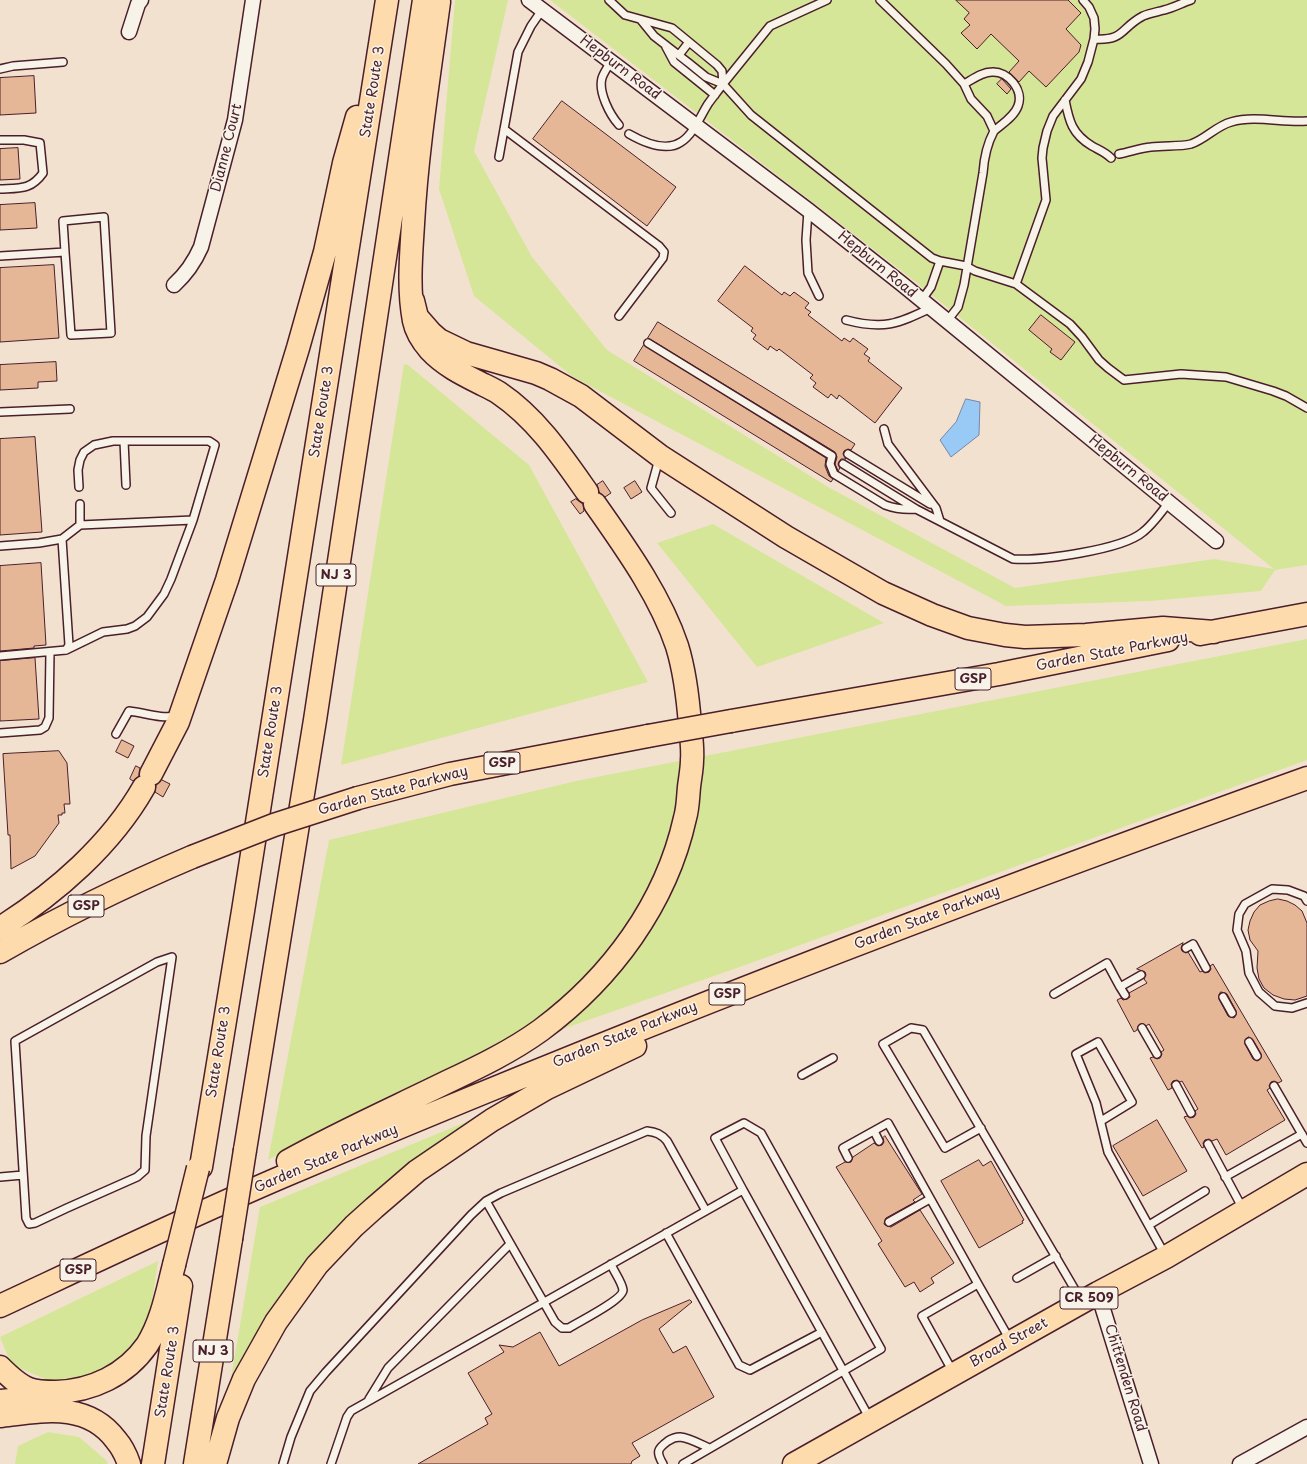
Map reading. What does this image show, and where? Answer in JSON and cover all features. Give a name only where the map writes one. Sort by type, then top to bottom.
[{"type":"main road","name":"State Route 3","points":[[153,1464],[180,1263],[206,1135],[244,904],[387,0]]},
{"type":"main road","name":"NJ 3","points":[[195,1464],[311,742],[424,0]]},
{"type":"main road","points":[[155,1234],[304,1152],[472,1070],[525,1041],[541,1030],[569,1007],[606,971],[636,933],[646,917],[665,878],[680,838],[686,815],[692,760],[688,695],[677,646],[647,582],[591,498],[548,438],[536,424],[524,412],[498,392],[448,366],[421,338],[414,322],[410,274],[416,187],[420,138],[439,0]]},
{"type":"main road","points":[[0,928],[25,912],[66,878],[100,848],[123,821],[148,780],[180,715],[227,580],[298,348],[325,252],[344,163],[383,30]]},
{"type":"main road","points":[[413,301],[417,317],[423,326],[439,340],[466,353],[536,373],[581,396],[660,456],[786,537],[883,593],[932,615],[968,628],[991,633],[1025,637],[1086,635],[1163,628],[1214,632]]},
{"type":"main road","name":"Garden State Parkway","points":[[0,952],[78,910],[183,861],[274,825],[358,798],[456,773],[648,736],[999,674],[1307,614]]},
{"type":"main road","name":"Garden State Parkway","points":[[0,1306],[281,1177],[552,1064],[788,970],[972,900],[1307,778]]},
{"type":"main road","points":[[0,967],[26,947],[183,861]]},
{"type":"main road","points":[[215,1464],[228,1418],[244,1379],[276,1322],[317,1265],[374,1208],[418,1171],[516,1104],[788,970]]},
{"type":"main road","name":"Broad Street","points":[[794,1464],[1090,1297],[1166,1257],[1307,1174]]},
{"type":"main road","points":[[0,1367],[9,1376],[29,1389],[47,1392],[63,1392],[82,1389],[99,1384],[121,1372],[138,1357],[148,1344],[159,1320],[180,1263]]},
{"type":"main road","points":[[0,1401],[30,1398],[47,1392]]},
{"type":"main road","points":[[0,1416],[44,1411],[69,1412],[91,1417],[109,1430],[122,1448],[129,1464]]},
{"type":"street","points":[[129,32],[138,4],[141,0]]},
{"type":"street","name":"Dianne Court","points":[[174,285],[186,274],[195,261],[201,247],[235,120],[253,0]]},
{"type":"street","name":"Hepburn Road","points":[[530,0],[808,210],[947,321],[1216,541]]},
{"type":"street","name":"Chittenden Road","points":[[1090,1297],[1151,1464]]},
{"type":"street","points":[[1240,1464],[1307,1428]]},
{"type":"lane","points":[[609,0],[625,15],[672,28],[717,65],[722,72],[723,84]]},
{"type":"lane","points":[[629,134],[643,142],[665,146],[683,141],[695,126],[723,84],[770,26],[827,0]]},
{"type":"lane","points":[[880,0],[946,64],[964,84],[971,99],[987,116],[994,130]]},
{"type":"lane","points":[[1016,284],[1046,200],[1042,158],[1046,137],[1053,116],[1081,79],[1088,62],[1094,39],[1094,18],[1089,7],[1083,0]]},
{"type":"lane","points":[[1094,39],[1113,38],[1119,35],[1130,24],[1143,16],[1191,0]]},
{"type":"lane","points":[[499,157],[518,52],[531,26],[542,10]]},
{"type":"lane","points":[[641,20],[654,36],[706,77],[723,84],[751,115],[932,258],[966,266],[1016,284],[1070,324],[1099,360],[1124,380],[1181,374],[1226,378],[1273,391],[1286,396],[1307,408]]},
{"type":"lane","points":[[679,56],[689,42]]},
{"type":"lane","points":[[664,44],[674,62],[715,95]]},
{"type":"lane","points":[[611,61],[602,79],[602,85],[605,101],[613,118],[619,125]]},
{"type":"lane","points":[[0,69],[13,66],[63,62]]},
{"type":"lane","points":[[947,321],[958,307],[964,285],[966,266],[983,173],[984,158],[990,138],[994,130],[1005,122],[1018,106],[1019,99],[1017,86],[1003,73],[992,72],[980,75],[964,84]]},
{"type":"lane","points":[[1065,100],[1068,119],[1076,133],[1083,141],[1106,152],[1111,158]]},
{"type":"lane","points":[[1119,154],[1152,146],[1190,144],[1197,142],[1223,125],[1231,122],[1254,119],[1307,121]]},
{"type":"lane","points":[[504,129],[659,246],[664,252],[663,258],[619,316]]},
{"type":"lane","points":[[0,140],[24,140],[40,143],[43,173],[32,185],[22,188],[0,190]]},
{"type":"lane","points":[[808,210],[806,240],[808,273],[819,296]]},
{"type":"lane","points":[[104,217],[111,333],[71,335],[65,252],[63,221],[104,217]]},
{"type":"lane","points":[[0,256],[65,252]]},
{"type":"lane","points":[[846,320],[866,325],[886,325],[904,321],[926,304],[940,261]]},
{"type":"lane","points":[[648,342],[832,456],[830,464],[834,474],[885,505],[905,510],[916,509]]},
{"type":"lane","points":[[0,412],[70,409]]},
{"type":"lane","points":[[884,429],[888,444],[936,508],[940,521]]},
{"type":"lane","points":[[0,656],[66,650],[103,632],[126,629],[135,626],[147,617],[166,589],[193,520],[215,445],[209,441],[113,441],[94,445],[84,452],[80,460],[78,470],[79,487]]},
{"type":"lane","points":[[124,441],[126,486]]},
{"type":"lane","points":[[848,454],[936,508]]},
{"type":"lane","points":[[660,456],[651,488],[671,513]]},
{"type":"lane","points":[[843,464],[916,509],[1013,559],[1025,560],[1099,549],[1123,543],[1142,533],[1155,520],[1169,502]]},
{"type":"lane","points":[[80,504],[80,525]]},
{"type":"lane","points":[[0,546],[40,543],[62,539],[80,525],[193,520]]},
{"type":"lane","points":[[62,539],[69,645],[66,650]]},
{"type":"lane","points":[[0,733],[40,730],[48,723],[50,652]]},
{"type":"lane","points":[[116,734],[129,710],[167,718],[180,715]]},
{"type":"lane","points":[[1307,901],[1304,896],[1288,890],[1272,889],[1245,904],[1240,914],[1237,930],[1246,951],[1249,973],[1259,992],[1275,1006],[1292,1008],[1307,1003]]},
{"type":"lane","points":[[1186,948],[1193,944],[1206,968]]},
{"type":"lane","points":[[172,957],[146,1136],[145,1170],[137,1177],[35,1223],[29,1224],[26,1218],[23,1175],[15,1041],[157,962],[172,957]]},
{"type":"lane","points":[[1054,994],[1107,963],[1125,995]]},
{"type":"lane","points":[[1120,987],[1141,975]]},
{"type":"lane","points":[[1223,997],[1232,1013]]},
{"type":"lane","points":[[980,1128],[945,1148],[882,1044],[911,1028],[923,1030],[1056,1256],[1090,1297]]},
{"type":"lane","points":[[1142,1028],[1158,1054]]},
{"type":"lane","points":[[1101,1121],[1132,1102],[1098,1042],[1076,1054],[1096,1103],[1108,1152],[1166,1257]]},
{"type":"lane","points":[[1249,1042],[1257,1056]]},
{"type":"lane","points":[[802,1076],[833,1058]]},
{"type":"lane","points":[[1176,1085],[1191,1113]]},
{"type":"lane","points":[[1274,1086],[1307,1143]]},
{"type":"lane","points":[[683,1464],[709,1448],[843,1371],[881,1349],[761,1133],[744,1123],[715,1138],[743,1190],[822,1332],[843,1371],[871,1421]]},
{"type":"lane","points":[[848,1158],[843,1148],[888,1124],[1011,1342]]},
{"type":"lane","points":[[283,1464],[291,1437],[310,1391],[331,1366],[486,1200],[501,1192],[647,1131],[655,1132],[667,1141],[706,1211]]},
{"type":"lane","points":[[874,1131],[879,1141]]},
{"type":"lane","points":[[1226,1177],[1302,1134]]},
{"type":"lane","points":[[1208,1144],[1244,1211]]},
{"type":"lane","points":[[0,1177],[23,1175]]},
{"type":"lane","points":[[331,1464],[347,1417],[351,1411],[743,1190]]},
{"type":"lane","points":[[1149,1225],[1205,1191]]},
{"type":"lane","points":[[889,1222],[930,1199]]},
{"type":"lane","points":[[486,1200],[554,1322],[562,1328],[569,1328],[616,1300],[622,1293],[623,1288],[611,1264]]},
{"type":"lane","points":[[666,1233],[739,1366],[750,1370],[822,1332]]},
{"type":"lane","points":[[368,1401],[388,1368],[510,1244]]},
{"type":"lane","points":[[1017,1278],[1056,1256]]},
{"type":"lane","points":[[954,1374],[922,1316],[978,1284]]},
{"type":"lane","points":[[663,1464],[659,1458],[658,1451],[660,1446],[671,1439],[679,1437],[709,1448]]},
{"type":"green space","points":[[455,0],[508,0],[474,151],[532,257],[607,350],[828,487],[1015,588],[1214,559],[1274,569],[903,272],[550,0],[1307,0],[1307,565],[1275,570],[1261,591],[1151,601],[1006,606],[573,377],[474,296],[439,189]]},
{"type":"green space","points":[[404,364],[408,365],[529,465],[648,682],[341,765]]},
{"type":"green space","points":[[713,524],[884,623],[757,667],[657,543]]},
{"type":"green space","points":[[1307,639],[1307,760],[751,963],[440,1072],[380,1100],[268,1160],[329,840],[576,781]]},
{"type":"green space","points":[[473,1119],[443,1146],[405,1173],[229,1390],[260,1207]]},
{"type":"green space","points":[[158,1261],[149,1322],[119,1360],[81,1381],[47,1380],[11,1364],[0,1337]]},
{"type":"green space","points":[[48,1432],[79,1437],[107,1461],[108,1464],[15,1464],[18,1446]]},
{"type":"water","points":[[966,399],[980,402],[979,435],[951,457],[940,440],[956,422]]},
{"type":"building","points":[[956,0],[1068,0],[1081,13],[1066,29],[1081,45],[1079,52],[1046,87],[1029,71],[1019,82],[1009,72],[1019,61],[991,34],[977,49],[961,33],[970,25],[964,19],[969,13]]},
{"type":"building","points":[[34,76],[36,113],[0,115],[0,78]]},
{"type":"building","points":[[1002,79],[1011,89],[1007,94],[997,84]]},
{"type":"building","points":[[562,101],[676,187],[647,226],[533,139]]},
{"type":"building","points":[[18,148],[20,179],[0,180],[0,149]]},
{"type":"building","points":[[35,203],[37,228],[0,230],[0,205]]},
{"type":"building","points":[[54,265],[59,338],[0,342],[0,268]]},
{"type":"building","points":[[745,266],[782,295],[784,292],[790,296],[794,292],[809,303],[805,308],[811,312],[808,315],[842,341],[844,338],[850,342],[853,338],[868,349],[864,354],[870,358],[868,361],[902,388],[875,423],[839,395],[837,399],[831,394],[828,398],[813,387],[816,383],[810,378],[813,375],[779,349],[777,351],[770,346],[768,350],[753,339],[756,335],[751,331],[753,328],[718,301]]},
{"type":"building","points":[[1041,315],[1075,342],[1061,360],[1050,352],[1052,349],[1029,330]]},
{"type":"building","points":[[658,322],[855,444],[851,450],[848,449],[844,451],[843,454],[846,459],[841,459],[839,462],[838,464],[840,468],[838,471],[835,464],[837,457],[835,452],[648,338]]},
{"type":"building","points":[[644,345],[826,458],[825,466],[829,476],[833,479],[831,482],[634,361]]},
{"type":"building","points":[[56,362],[57,381],[38,382],[38,388],[0,390],[0,365]]},
{"type":"building","points":[[35,437],[42,532],[0,535],[0,439]]},
{"type":"building","points":[[603,481],[611,493],[605,497],[599,492],[597,485]]},
{"type":"building","points":[[635,481],[642,492],[631,499],[624,488]]},
{"type":"building","points":[[576,499],[583,504],[584,511],[580,514],[571,502]]},
{"type":"building","points":[[41,563],[46,645],[34,646],[34,648],[0,651],[0,566]]},
{"type":"building","points":[[35,658],[39,719],[0,721],[0,661]]},
{"type":"building","points":[[122,740],[134,746],[128,758],[116,752]]},
{"type":"building","points":[[59,751],[67,763],[70,804],[64,804],[65,813],[58,815],[59,823],[35,856],[11,869],[10,835],[8,835],[3,754]]},
{"type":"building","points":[[136,766],[140,768],[139,776],[133,781],[130,779]]},
{"type":"building","points":[[162,780],[170,784],[163,797],[155,792],[156,785]]},
{"type":"building","points":[[1278,899],[1295,905],[1302,911],[1307,923],[1307,996],[1295,1000],[1284,999],[1273,995],[1264,988],[1259,979],[1257,968],[1258,951],[1250,940],[1248,930],[1254,912],[1260,905]]},
{"type":"building","points":[[1183,943],[1181,948],[1182,951],[1186,953],[1188,952],[1200,972],[1209,972],[1211,969],[1210,966],[1213,964],[1282,1081],[1278,1083],[1274,1081],[1271,1082],[1269,1086],[1270,1088],[1267,1090],[1285,1120],[1226,1155],[1217,1139],[1212,1141],[1209,1139],[1205,1140],[1203,1143],[1204,1147],[1202,1148],[1184,1117],[1194,1117],[1196,1114],[1195,1111],[1198,1109],[1182,1081],[1173,1081],[1171,1084],[1172,1088],[1168,1090],[1150,1058],[1160,1058],[1162,1054],[1161,1052],[1164,1050],[1149,1024],[1146,1026],[1144,1024],[1140,1024],[1134,1032],[1117,1000],[1121,998],[1123,1000],[1127,999],[1130,997],[1129,993],[1147,983],[1144,979],[1146,975],[1145,972],[1137,969]],"holes":[[[1221,992],[1227,994],[1236,1011],[1234,1018],[1228,1016],[1219,999]],[[1249,1037],[1253,1040],[1261,1054],[1261,1058],[1257,1061],[1253,1059],[1245,1044],[1245,1040]]]},
{"type":"building","points":[[1157,1120],[1187,1171],[1143,1196],[1113,1146]]},
{"type":"building","points":[[885,1136],[922,1194],[913,1200],[915,1202],[886,1218],[884,1224],[891,1227],[920,1210],[954,1263],[931,1278],[934,1283],[920,1292],[914,1282],[905,1287],[878,1244],[882,1241],[836,1167],[845,1162],[851,1162],[853,1157],[874,1143],[878,1146],[882,1145],[884,1142],[883,1138]]},
{"type":"building","points":[[979,1160],[983,1166],[991,1161],[1024,1220],[1022,1221],[1023,1223],[979,1248],[941,1181]]},
{"type":"building","points":[[690,1300],[692,1302],[659,1329],[673,1353],[686,1346],[714,1397],[632,1443],[640,1456],[632,1461],[631,1464],[418,1464],[488,1424],[485,1418],[492,1414],[468,1373],[504,1352],[499,1345],[513,1347],[540,1332],[559,1366],[642,1320]]}]
